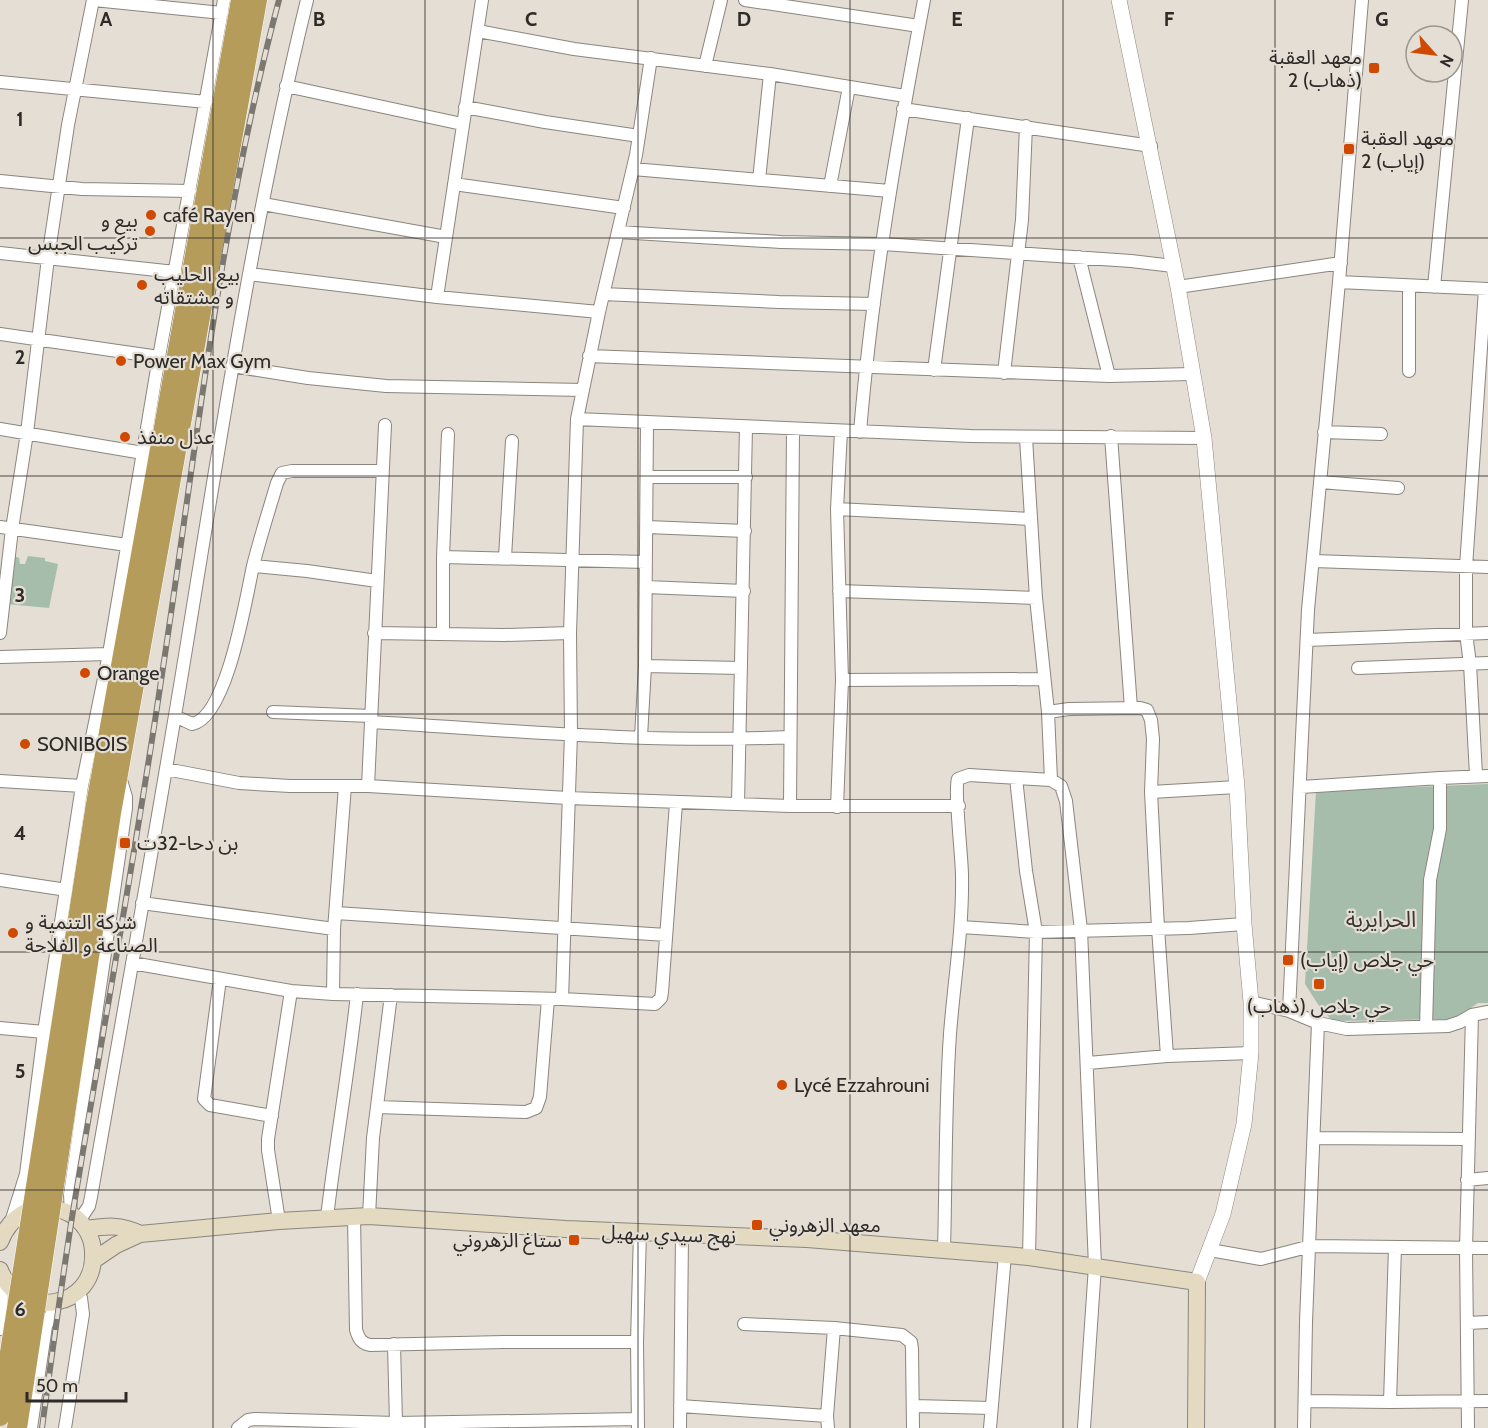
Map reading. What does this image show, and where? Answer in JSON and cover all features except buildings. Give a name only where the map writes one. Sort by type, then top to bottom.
[{"type":"highway","points":[[0,1416],[241,0]]},
{"type":"highway","points":[[17,1428],[103,811],[118,773],[257,0]]},
{"type":"main road","name":"نهج سيدي سهيل","points":[[4,1232],[18,1217],[38,1208],[60,1210],[79,1222],[124,1227],[140,1234]]},
{"type":"main road","name":"نهج سيدي سهيل","points":[[94,1260],[116,1245],[140,1234],[361,1216],[807,1239],[1029,1257],[1197,1282]]},
{"type":"main road","points":[[1,1273],[16,1293],[35,1303],[57,1302],[68,1298],[86,1282],[94,1260],[91,1239],[79,1222]]},
{"type":"main road","points":[[1196,1428],[1197,1282]]},
{"type":"street","points":[[0,633],[6,528],[27,433],[48,258],[75,89],[93,0],[223,6],[159,357],[109,654],[82,786],[44,1032],[26,1174],[4,1232]]},
{"type":"street","points":[[79,1222],[89,1206],[91,1197],[249,274],[286,86],[308,0]]},
{"type":"street","points":[[437,297],[482,0]]},
{"type":"street","points":[[705,66],[721,0]]},
{"type":"street","points":[[745,0],[919,26]]},
{"type":"street","points":[[860,432],[866,367],[890,191],[904,102],[924,0]]},
{"type":"street","points":[[1119,0],[1178,286],[1204,438],[1237,788],[1251,1002],[1251,1053],[1244,1124],[1223,1214],[1197,1282]]},
{"type":"street","points":[[1289,1011],[1308,610],[1341,263],[1362,0]]},
{"type":"street","points":[[1434,287],[1462,0]]},
{"type":"street","points":[[478,31],[574,49],[770,74],[849,87],[968,118],[1150,146]]},
{"type":"street","points":[[562,999],[571,734],[570,633],[577,419],[589,356],[633,170],[651,58]]},
{"type":"street","points":[[759,180],[770,74]]},
{"type":"street","points":[[0,82],[206,102]]},
{"type":"street","points":[[286,86],[462,124]]},
{"type":"street","points":[[830,186],[849,87]]},
{"type":"street","points":[[465,106],[545,122],[639,136]]},
{"type":"street","points":[[934,370],[968,118]]},
{"type":"street","points":[[1004,373],[1019,253],[1026,126]]},
{"type":"street","points":[[633,170],[890,191]]},
{"type":"street","points":[[0,181],[60,187],[190,191]]},
{"type":"street","points":[[454,184],[624,208]]},
{"type":"street","points":[[263,204],[446,237]]},
{"type":"street","points":[[618,232],[781,242],[951,248],[1173,266]]},
{"type":"street","points":[[0,253],[175,272]]},
{"type":"street","points":[[1079,257],[1109,376]]},
{"type":"street","points":[[1178,286],[1341,263]]},
{"type":"street","points":[[249,274],[437,297],[599,312]]},
{"type":"street","points":[[1301,787],[1482,775],[1466,633],[1466,567],[1487,289],[1339,282]]},
{"type":"street","points":[[1409,286],[1409,371]]},
{"type":"street","points":[[603,294],[874,304]]},
{"type":"street","points":[[0,334],[159,357]]},
{"type":"street","points":[[589,356],[1004,373],[1109,376],[1192,374]]},
{"type":"street","points":[[232,366],[308,378],[386,386],[583,390]]},
{"type":"street","points":[[577,419],[1026,438],[1111,436],[1204,438]]},
{"type":"street","points":[[641,737],[645,666],[647,422]]},
{"type":"street","points":[[368,786],[386,425]]},
{"type":"street","points":[[738,804],[746,427]]},
{"type":"street","points":[[0,429],[143,453]]},
{"type":"street","points":[[790,806],[793,429]]},
{"type":"street","points":[[837,807],[842,680],[837,509],[841,431]]},
{"type":"street","points":[[1324,432],[1381,434]]},
{"type":"street","points":[[443,634],[443,557],[448,434]]},
{"type":"street","points":[[1111,436],[1131,708]]},
{"type":"street","points":[[1026,438],[1036,598],[1048,711],[1051,780]]},
{"type":"street","points":[[505,557],[512,441]]},
{"type":"street","points":[[175,716],[192,724],[203,720],[226,680],[253,566],[277,483],[284,471],[382,471]]},
{"type":"street","points":[[647,477],[746,477]]},
{"type":"street","points":[[1320,482],[1398,488]]},
{"type":"street","points":[[837,509],[1031,519]]},
{"type":"street","points":[[647,527],[745,531]]},
{"type":"street","points":[[6,528],[127,545]]},
{"type":"street","points":[[443,557],[646,562]]},
{"type":"street","points":[[1314,561],[1488,567]]},
{"type":"street","points":[[253,566],[377,581]]},
{"type":"street","points":[[646,587],[744,591]]},
{"type":"street","points":[[839,591],[1036,598]]},
{"type":"street","points":[[374,633],[570,633]]},
{"type":"street","points":[[1307,640],[1488,633]]},
{"type":"street","points":[[0,657],[109,654]]},
{"type":"street","points":[[1358,668],[1488,663]]},
{"type":"street","points":[[645,666],[741,668]]},
{"type":"street","points":[[842,680],[1043,679]]},
{"type":"street","points":[[1048,711],[1131,708],[1147,710],[1151,720],[1151,792],[1167,1056]]},
{"type":"street","points":[[273,712],[571,734],[739,740],[790,738]]},
{"type":"street","points":[[166,769],[239,783],[290,786],[368,786],[676,803],[959,807]]},
{"type":"street","points":[[79,1222],[70,1194],[126,808],[124,788],[118,773]]},
{"type":"street","points":[[944,1250],[950,1035],[961,927],[962,873],[956,784],[963,776],[1051,780],[1060,786],[1066,801],[1081,930],[1088,1063],[1095,1266],[1084,1428]]},
{"type":"street","points":[[1016,778],[1026,871],[1036,932],[1029,1257]]},
{"type":"street","points":[[1426,1027],[1430,880],[1440,828],[1440,778]]},
{"type":"street","points":[[0,781],[82,786]]},
{"type":"street","points":[[333,994],[334,930],[345,786]]},
{"type":"street","points":[[1151,792],[1237,788]]},
{"type":"street","points":[[132,963],[291,991],[562,999],[650,1005],[658,1002],[662,992],[676,803]]},
{"type":"street","points":[[0,880],[67,890]]},
{"type":"street","points":[[142,903],[334,930]]},
{"type":"street","points":[[336,913],[666,935]]},
{"type":"street","points":[[961,927],[1036,932],[1245,924]]},
{"type":"street","points":[[220,979],[204,1098],[210,1105],[272,1116]]},
{"type":"street","points":[[279,1221],[268,1150],[291,991]]},
{"type":"street","points":[[327,1217],[341,1106],[350,1061],[357,994]]},
{"type":"street","points":[[391,995],[361,1216],[356,1330],[359,1338],[363,1343],[370,1345],[637,1342]]},
{"type":"street","points":[[377,1107],[526,1112],[536,1108],[540,1097],[548,999]]},
{"type":"street","points":[[1251,1002],[1289,1011],[1318,1023],[1347,1029],[1454,1024],[1472,1015],[1488,1012]]},
{"type":"street","points":[[1468,1428],[1466,1249],[1472,1015]]},
{"type":"street","points":[[1304,1428],[1318,1023]]},
{"type":"street","points":[[0,1028],[44,1032]]},
{"type":"street","points":[[1088,1063],[1167,1056],[1251,1053]]},
{"type":"street","points":[[1314,1138],[1469,1139]]},
{"type":"street","points":[[1467,1180],[1488,1178]]},
{"type":"street","points":[[238,1428],[248,1420],[255,1419],[396,1423],[638,1424],[637,1342],[640,1232]]},
{"type":"street","points":[[680,1428],[682,1234]]},
{"type":"street","points":[[1210,1250],[1261,1259],[1311,1246],[1488,1248]]},
{"type":"street","points":[[1390,1402],[1395,1247]]},
{"type":"street","points":[[990,1428],[1005,1255]]},
{"type":"street","points":[[0,1329],[1,1273]]},
{"type":"street","points":[[65,1428],[83,1314],[78,1291]]},
{"type":"street","points":[[31,1428],[46,1326],[57,1302]]},
{"type":"street","points":[[1468,1323],[1488,1322]]},
{"type":"street","points":[[744,1324],[834,1328],[902,1335],[909,1340],[912,1349],[913,1428]]},
{"type":"street","points":[[680,1406],[827,1422],[834,1328]]},
{"type":"street","points":[[394,1344],[396,1423]]},
{"type":"street","points":[[1306,1401],[1488,1401]]},
{"type":"street","points":[[914,1406],[991,1408]]},
{"type":"green space","points":[[14,556],[19,558],[20,564],[25,564],[28,556],[45,558],[45,561],[58,564],[49,608],[6,604]]},
{"type":"green space","points":[[1488,784],[1488,1003],[1478,1003],[1455,1019],[1333,1021],[1321,1009],[1305,984],[1316,791]]},
{"type":"railway","points":[[42,1428],[74,1205],[151,747],[225,253],[240,168],[279,0]]},
{"type":"place","name":"معهد العقبة 2 (ذهاب)","points":[[1374,68]]},
{"type":"place","name":"معهد العقبة 2 (إياب)","points":[[1349,149]]},
{"type":"place","name":"café Rayen","points":[[151,215]]},
{"type":"place","name":"بيع و تركيب الجبس","points":[[150,231]]},
{"type":"place","name":"بيع الحليب و مشتقاته","points":[[142,285]]},
{"type":"place","name":"Power Max Gym","points":[[121,361]]},
{"type":"place","name":"عدل منفذ","points":[[125,437]]},
{"type":"place","name":"Orange","points":[[85,673]]},
{"type":"place","name":"SONIBOIS","points":[[25,744]]},
{"type":"place","name":"بن دحا-32ت","points":[[125,843]]},
{"type":"place","name":"شركة التنمية و الصناعة و الفلاحة","points":[[13,933]]},
{"type":"place","name":"حي جلاص (إياب)","points":[[1288,960]]},
{"type":"place","name":"حي جلاص (ذهاب)","points":[[1319,984]]},
{"type":"place","name":"Lycé Ezzahrouni","points":[[782,1085]]},
{"type":"place","name":"معهد الزهروني","points":[[757,1225]]},
{"type":"place","name":"ستاغ الزهروني","points":[[574,1240]]},
{"type":"district","name":"الحرايرية","points":[[1381,919]]}]
